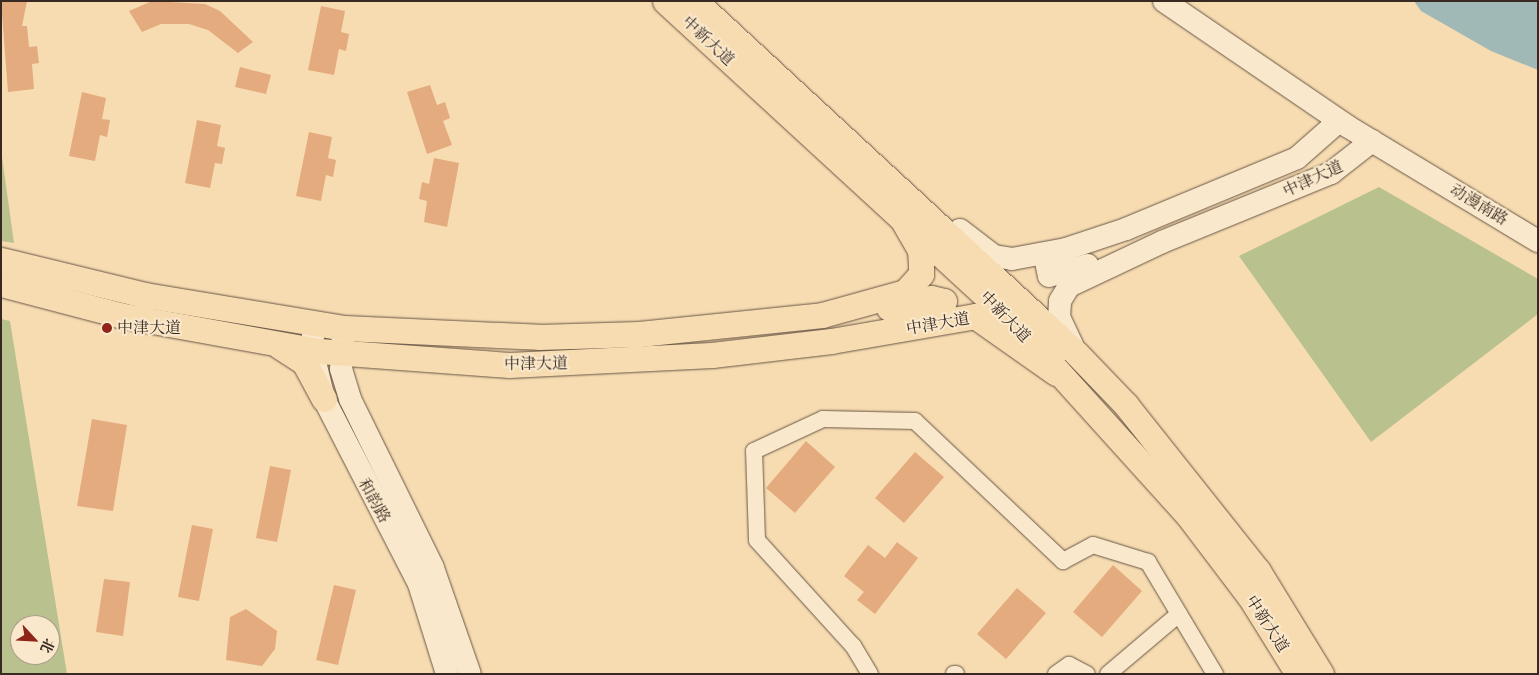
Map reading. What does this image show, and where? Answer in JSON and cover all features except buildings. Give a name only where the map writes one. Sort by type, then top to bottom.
[{"type":"main road","name":"中新大道","points":[[665,1],[910,213],[1077,354],[1126,405],[1219,518],[1321,674]]},
{"type":"main road","name":"中新大道","points":[[695,1],[910,213],[1007,315],[1056,373],[1135,451],[1187,514],[1250,597],[1298,674]]},
{"type":"main road","name":"中津大道","points":[[319,344],[344,328],[588,336],[760,324],[822,315],[906,292],[915,283],[920,274],[920,250],[910,213]]},
{"type":"main road","name":"中津大道","points":[[1,260],[145,295],[269,316],[319,344]]},
{"type":"main road","name":"中津大道","points":[[1,284],[119,315],[270,342],[319,344],[509,365],[609,363],[831,341],[975,316],[1056,373]]},
{"type":"main road","points":[[822,315],[876,311],[931,298],[944,301],[935,314],[831,341]]},
{"type":"main road","points":[[270,342],[304,362],[324,399]]},
{"type":"street","name":"动漫南路","points":[[1164,1],[1339,121],[1538,241]]},
{"type":"street","name":"中津大道","points":[[910,213],[950,222],[994,256],[1012,259],[1066,249],[1126,229],[1297,158],[1339,121]]},
{"type":"street","name":"中津大道","points":[[1077,354],[1059,317],[1063,292],[1078,280],[1162,242],[1331,173],[1372,142]]},
{"type":"street","points":[[1066,249],[1046,262],[1049,276],[1162,242]]},
{"type":"street","name":"和韵路","points":[[319,344],[324,399],[419,584],[448,674]]},
{"type":"street","name":"和韵路","points":[[319,344],[350,399],[433,568],[470,674]]},
{"type":"street","points":[[870,674],[853,646],[756,540],[754,451],[823,419],[915,421],[1063,562],[1093,545],[1148,562],[1215,674]]},
{"type":"street","points":[[1108,674],[1179,614]]},
{"type":"street","points":[[1056,674],[1069,666],[1087,674]]},
{"type":"green space","points":[[1,150],[14,243],[1,241]]},
{"type":"green space","points":[[1379,187],[1538,279],[1538,314],[1371,442],[1239,256]]},
{"type":"green space","points":[[1,319],[10,321],[57,615],[10,615],[10,665],[60,665],[60,631],[67,674],[1,674]]},
{"type":"water","points":[[1414,1],[1538,1],[1538,70],[1491,51],[1421,11]]},
{"type":"place","name":"中津大道","points":[[107,328]]}]
